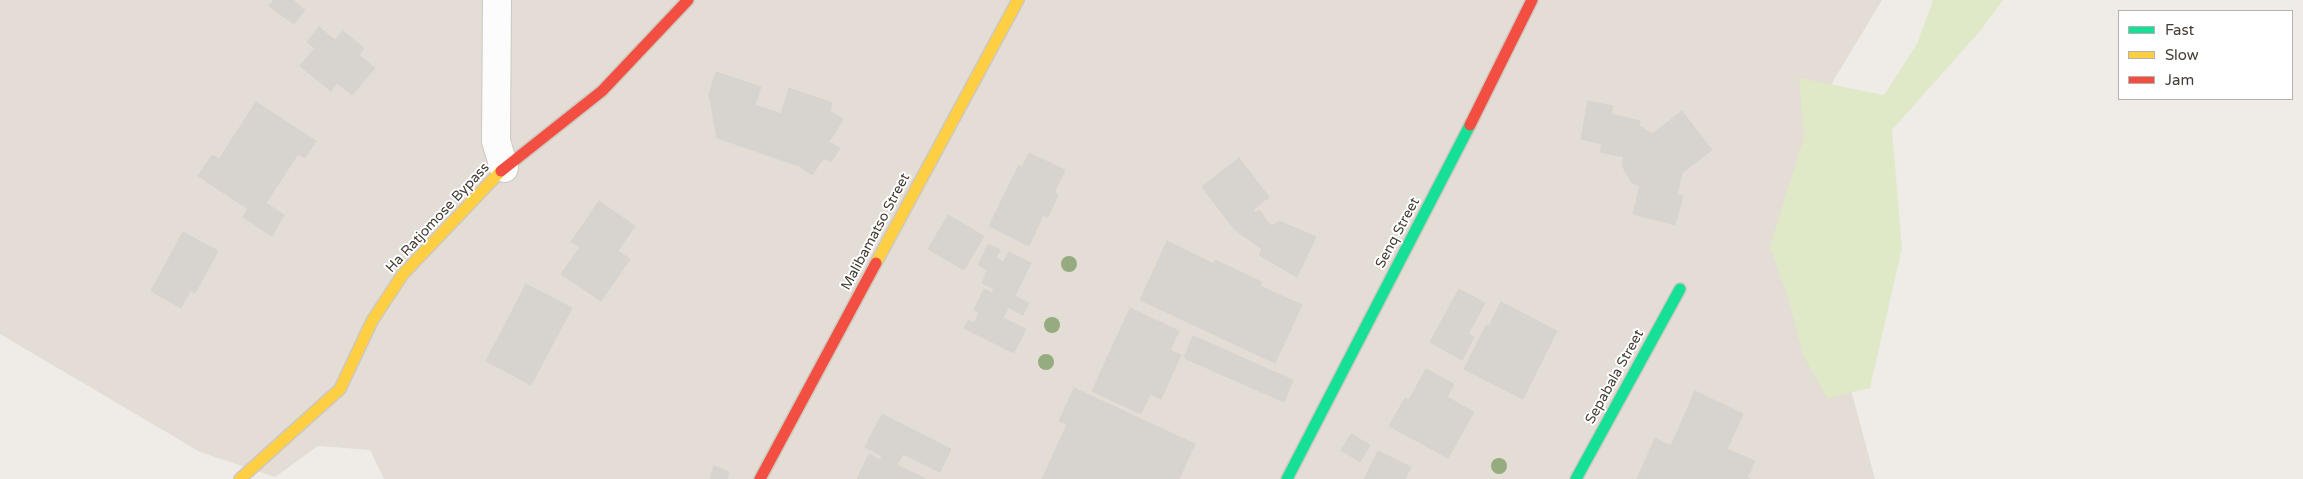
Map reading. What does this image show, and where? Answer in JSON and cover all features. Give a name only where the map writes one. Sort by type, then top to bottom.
[{"type":"street","points":[[497,0],[496,141],[504,168]]},
{"type":"street","name":"Ha Ratjomose Bypass","points":[[240,479],[340,389],[372,321],[403,274],[504,168],[602,91],[688,0]]},
{"type":"street","name":"Malibamatso Street","points":[[760,479],[1018,0]]},
{"type":"street","name":"Senq Street","points":[[1287,479],[1435,195],[1532,0]]},
{"type":"street","name":"Sepabala Street","points":[[1576,479],[1680,289]]},
{"type":"shaded area","points":[[0,0],[1882,0],[1817,108],[1841,353],[1875,479],[384,479],[370,450],[318,446],[275,477],[200,452],[0,334]]},
{"type":"green space","points":[[1933,0],[2003,0],[1980,31],[1892,130],[1902,248],[1870,388],[1827,398],[1804,357],[1788,298],[1770,246],[1804,137],[1799,78],[1884,95],[1917,44]]},
{"type":"building","points":[[274,0],[293,0],[305,10],[294,24],[269,6]]},
{"type":"building","points":[[319,27],[335,40],[343,31],[364,48],[359,55],[375,68],[352,95],[337,83],[331,91],[300,66],[315,48],[307,42]]},
{"type":"building","points":[[716,72],[761,87],[755,105],[781,114],[789,88],[832,103],[830,111],[843,119],[829,142],[840,148],[831,162],[824,158],[812,175],[799,166],[717,138],[709,94]]},
{"type":"building","points":[[1588,101],[1613,106],[1611,114],[1640,121],[1639,126],[1652,134],[1682,111],[1712,150],[1682,173],[1677,195],[1683,196],[1675,225],[1633,214],[1640,186],[1632,183],[1622,166],[1624,157],[1600,152],[1602,144],[1581,139]]},
{"type":"building","points":[[256,102],[316,141],[305,158],[298,154],[266,203],[284,215],[272,236],[243,217],[248,209],[198,176],[212,155],[219,159]]},
{"type":"building","points":[[1029,153],[1065,170],[1054,193],[1058,195],[1048,217],[1043,215],[1029,246],[989,226],[1019,165],[1022,167]]},
{"type":"building","points":[[1239,158],[1269,197],[1253,210],[1255,213],[1259,210],[1271,226],[1279,221],[1316,237],[1297,277],[1259,255],[1262,249],[1235,230],[1202,187]]},
{"type":"building","points":[[599,201],[635,226],[618,251],[630,259],[601,301],[561,274],[580,247],[571,242]]},
{"type":"building","points":[[948,215],[984,236],[964,270],[928,249]]},
{"type":"building","points":[[183,232],[218,251],[195,293],[190,291],[181,308],[151,291]]},
{"type":"building","points":[[1167,241],[1214,264],[1215,260],[1262,282],[1260,286],[1302,305],[1275,363],[1140,300]]},
{"type":"building","points":[[988,244],[1000,250],[996,258],[1003,262],[1009,252],[1031,263],[1015,296],[1029,303],[1023,315],[1008,307],[1003,318],[1026,329],[1014,353],[964,328],[969,320],[974,323],[979,313],[974,310],[984,289],[992,293],[994,289],[982,283],[987,270],[978,265]]},
{"type":"building","points":[[526,284],[572,308],[531,385],[486,361]]},
{"type":"building","points":[[1459,289],[1485,303],[1468,334],[1474,337],[1462,360],[1430,342]]},
{"type":"building","points":[[1501,302],[1557,331],[1523,399],[1464,369],[1486,325],[1489,326]]},
{"type":"building","points":[[1130,308],[1179,331],[1170,350],[1181,355],[1161,399],[1150,394],[1141,414],[1092,391]]},
{"type":"building","points":[[1193,336],[1293,380],[1284,402],[1184,358]]},
{"type":"building","points":[[1426,369],[1454,384],[1447,397],[1474,412],[1448,458],[1389,426],[1405,398],[1409,400]]},
{"type":"building","points":[[1074,388],[1195,444],[1179,479],[1042,479],[1067,424],[1059,421]]},
{"type":"building","points":[[1695,391],[1743,414],[1727,449],[1755,461],[1747,478],[1750,479],[1637,479],[1655,438],[1671,446]]},
{"type":"building","points":[[882,414],[951,449],[940,472],[903,454],[897,465],[926,479],[857,479],[869,454],[880,460],[882,456],[865,447]]},
{"type":"building","points":[[1351,434],[1370,445],[1360,462],[1341,450]]},
{"type":"building","points":[[1378,451],[1411,467],[1405,479],[1364,479]]},
{"type":"building","points":[[714,466],[729,472],[727,479],[710,479]]},
{"type":"traffic: fast","points":[[1287,479],[1470,125]]},
{"type":"traffic: fast","points":[[1576,479],[1680,289]]},
{"type":"traffic: slow","points":[[876,263],[1018,0]]},
{"type":"traffic: slow","points":[[240,479],[340,389],[372,321],[403,274],[501,171]]},
{"type":"traffic: jam","points":[[501,171],[602,91],[688,0]]},
{"type":"traffic: jam","points":[[1470,125],[1532,0]]},
{"type":"traffic: jam","points":[[760,479],[876,263]]}]
